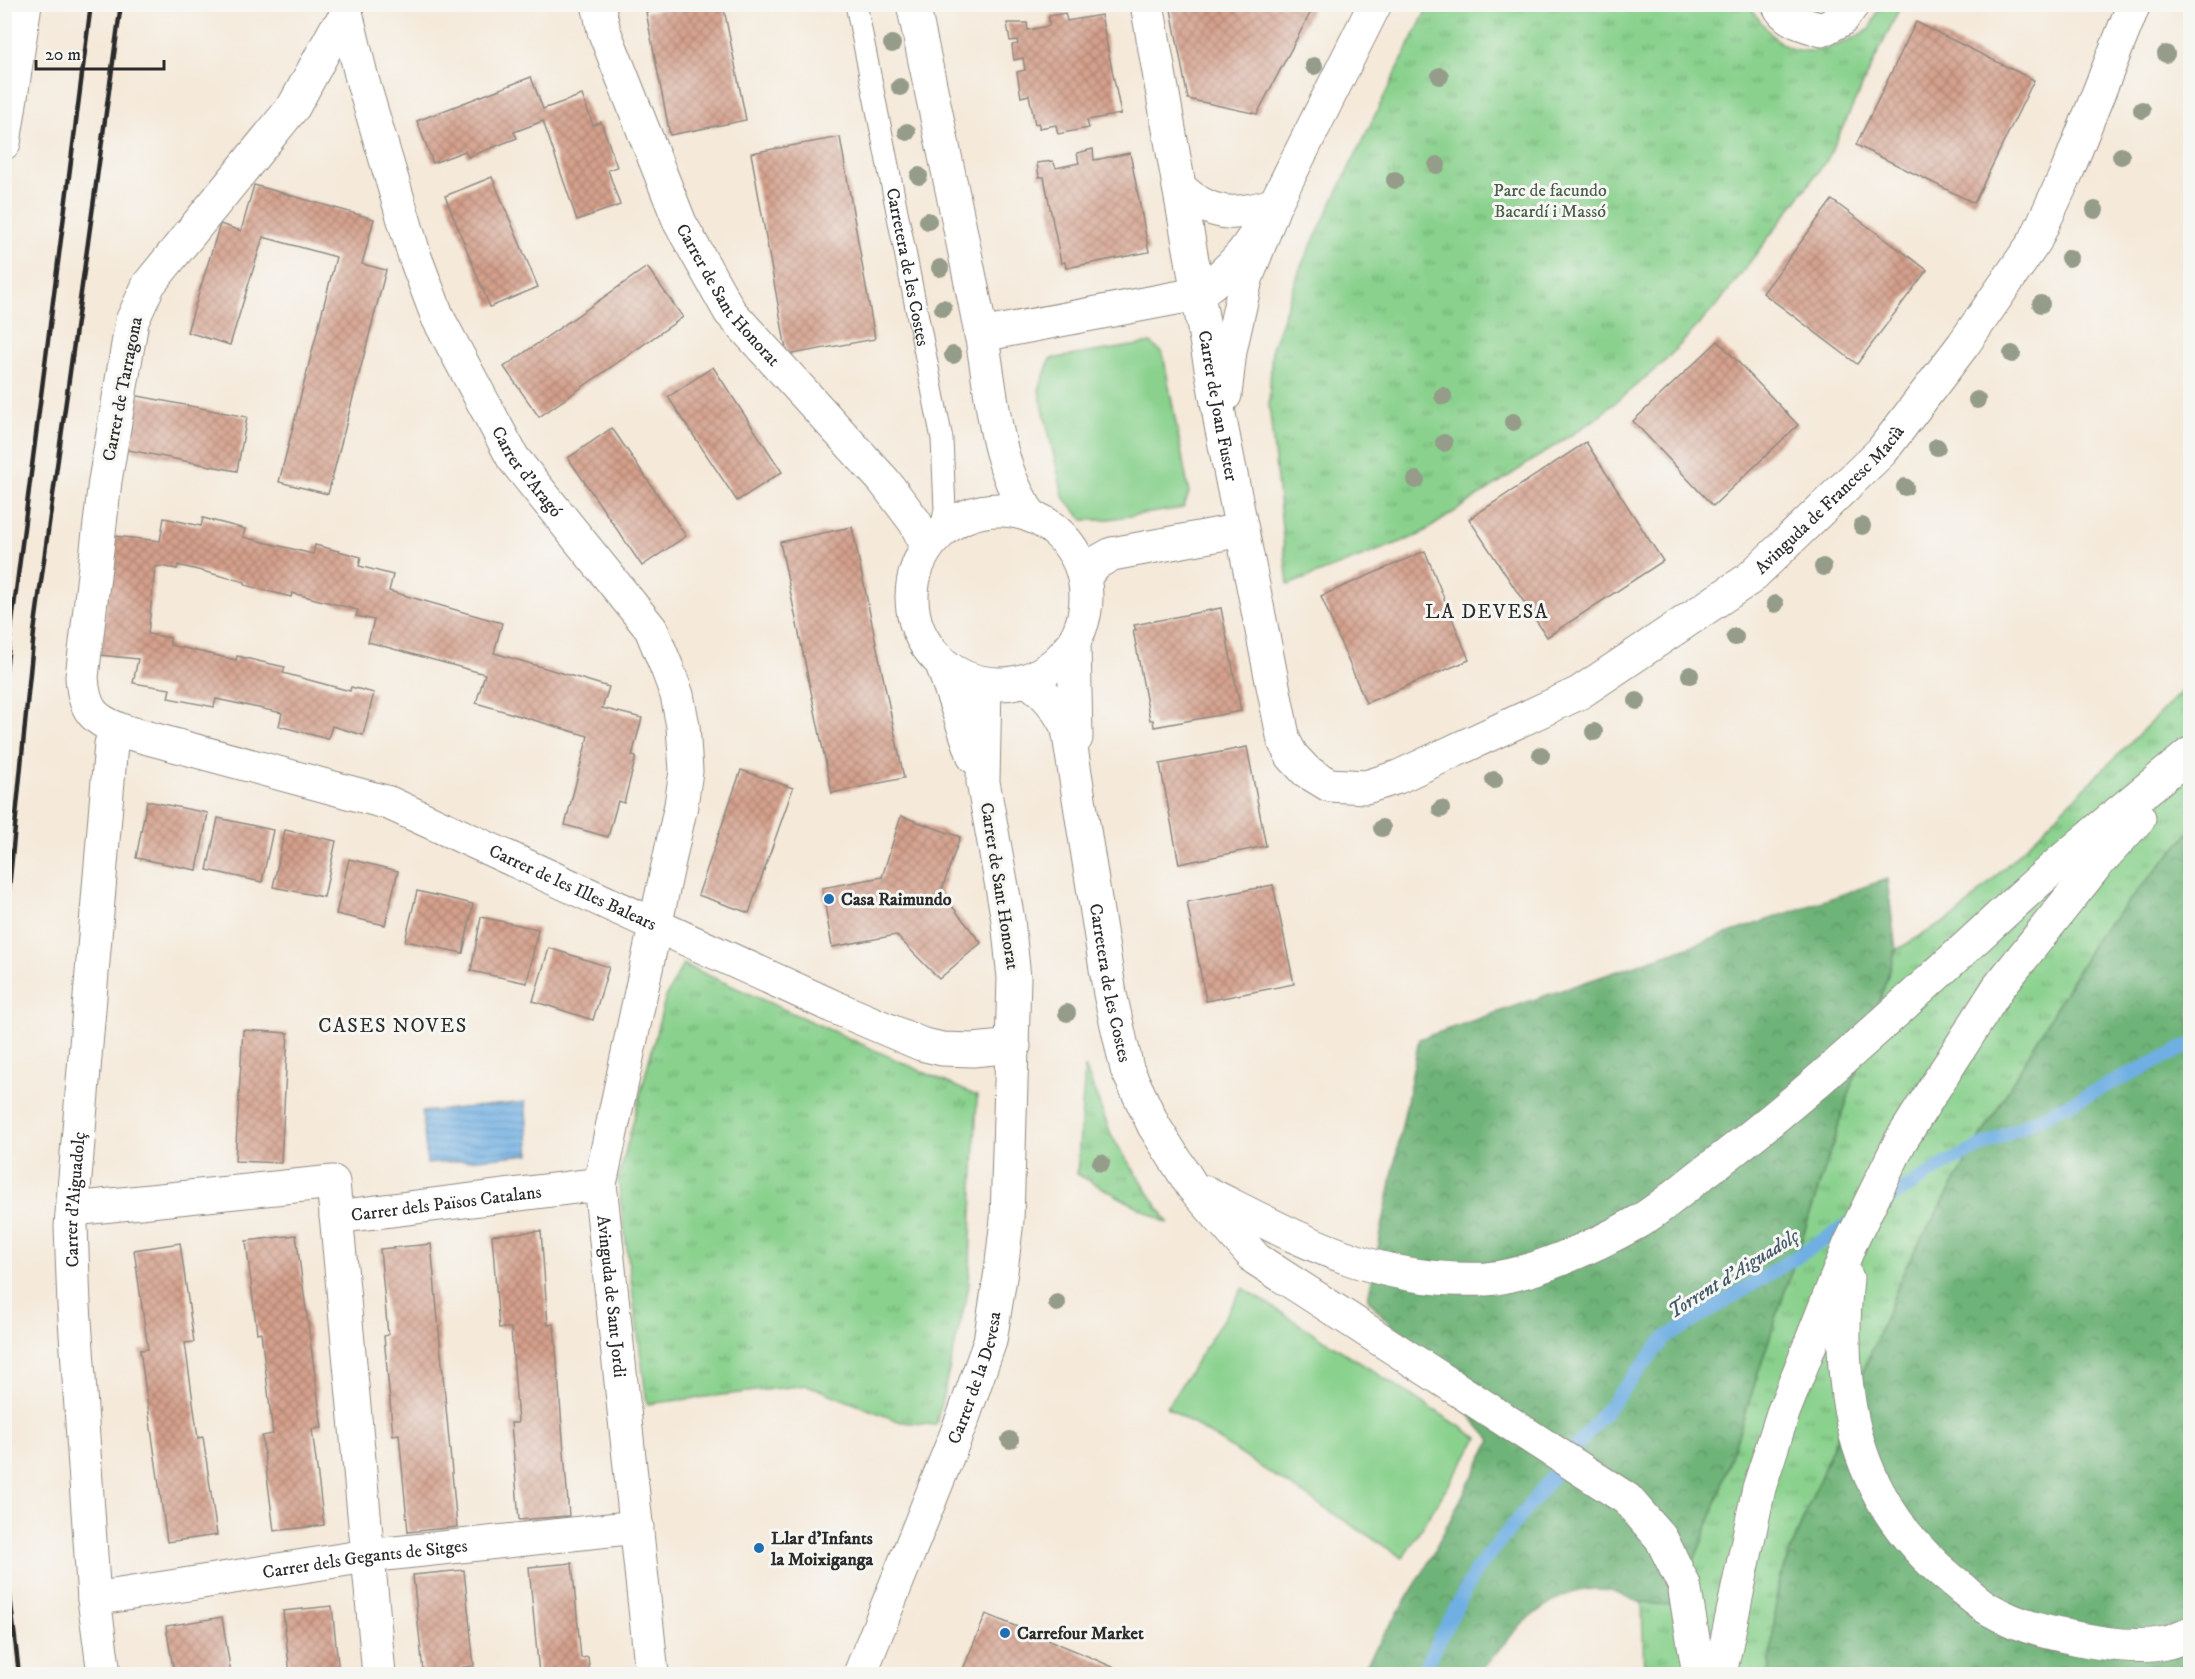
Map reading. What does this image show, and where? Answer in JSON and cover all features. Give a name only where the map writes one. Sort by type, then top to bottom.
[{"type":"street","points":[[4,143],[25,4]]},
{"type":"street","name":"Carrer de Sant Honorat","points":[[598,4],[604,31],[680,223],[730,312],[884,481],[915,522],[934,538]]},
{"type":"street","points":[[913,4],[981,335],[996,424],[1005,463],[1017,496],[1031,516]]},
{"type":"street","name":"Carrer de Joan Fuster","points":[[1147,4],[1221,424],[1284,741],[1292,756],[1306,771],[1329,785]]},
{"type":"street","points":[[981,335],[1197,294],[1220,278],[1243,256],[1275,204],[1375,4]]},
{"type":"street","points":[[1778,4],[1781,12],[1800,24],[1822,30],[1841,20],[1853,4]]},
{"type":"street","name":"Avinguda de Francesc Macià","points":[[1329,785],[1366,787],[1398,777],[1579,693],[1749,579],[1882,451],[1963,345],[2035,241],[2067,172],[2134,4]]},
{"type":"street","name":"Carrer de Tarragona","points":[[126,732],[92,714],[83,698],[82,677],[105,481],[132,321],[149,284],[294,106],[345,11]]},
{"type":"street","name":"Carrer d'Aragó","points":[[345,11],[415,257],[438,318],[513,458],[651,629],[677,695],[683,726],[686,771],[658,924]]},
{"type":"street","points":[[1179,187],[1191,199],[1218,210],[1245,214],[1275,204]]},
{"type":"street","points":[[1221,424],[1230,351],[1246,279],[1275,204]]},
{"type":"street","points":[[981,511],[995,468],[996,424]]},
{"type":"street","points":[[981,511],[1015,511],[1050,526],[1065,540],[1084,577],[1086,600],[1082,622],[1074,642],[1046,671],[1027,680],[1006,685],[985,684],[962,677],[942,664],[925,644],[914,621],[911,594],[915,569],[934,538],[952,522],[981,511]]},
{"type":"street","points":[[1084,577],[1096,562],[1112,554],[1242,530]]},
{"type":"street","name":"Carretera de les Costes","points":[[1074,642],[1075,764]]},
{"type":"street","name":"Carrer de Sant Honorat","points":[[942,664],[982,782],[1014,957],[1014,1054]]},
{"type":"street","name":"Carretera de les Costes","points":[[1027,680],[1044,692],[1057,707],[1068,729],[1110,994],[1127,1069],[1154,1126],[1192,1186],[1256,1259],[1627,1499],[1661,1538],[1684,1585],[1699,1674]]},
{"type":"street","name":"Carrer de Sant Honorat","points":[[982,782],[985,684]]},
{"type":"street","name":"Carrer de les Illes Balears","points":[[126,732],[389,803],[658,924],[832,1006],[921,1044],[942,1049],[1014,1054]]},
{"type":"street","name":"Carrer d'Aiguadolç","points":[[104,1674],[94,1599],[74,1305],[73,1209],[111,744],[117,736],[126,732]]},
{"type":"street","points":[[1192,1186],[1322,1250],[1365,1266],[1424,1278],[1489,1278],[1548,1264],[1637,1223],[1755,1134],[1887,1021],[2025,893],[2190,754]]},
{"type":"street","points":[[1720,1674],[1759,1488],[1783,1413],[1850,1244],[1900,1142],[1998,988],[2097,864],[2190,761]]},
{"type":"street","name":"Avinguda de Sant Jordi","points":[[652,1674],[600,1184],[658,924]]},
{"type":"street","name":"Carrer de la Devesa","points":[[860,1674],[964,1415],[990,1341],[1007,1220],[1014,1054]]},
{"type":"street","name":"Carrer dels Països Catalans","points":[[73,1209],[333,1182],[336,1217],[600,1184]]},
{"type":"street","points":[[336,1217],[379,1674]]},
{"type":"street","points":[[1850,1244],[1843,1319],[1851,1419],[1861,1456],[1882,1503],[1914,1544],[1941,1571],[1989,1610],[2046,1633],[2102,1644],[2165,1644],[2190,1634]]},
{"type":"street","name":"Carrer dels Gegants de Sitges","points":[[94,1599],[367,1556],[637,1527]]},
{"type":"lane","name":"Carretera de les Costes","points":[[856,4],[942,439],[945,509],[934,538]]},
{"type":"green space","name":"Parc de facundo Bacardí i Massó","points":[[1429,5],[1748,5],[1778,41],[1790,48],[1811,51],[1832,47],[1870,29],[1880,5],[1901,5],[1827,160],[1719,303],[1663,363],[1594,420],[1419,535],[1288,585],[1269,404],[1272,349],[1301,266]]},
{"type":"green space","points":[[1151,343],[1163,354],[1189,493],[1183,508],[1102,520],[1083,520],[1063,496],[1039,390],[1050,359]]},
{"type":"green space","points":[[2190,683],[2190,832],[2097,937],[1907,1264],[1779,1579],[1769,1674],[1644,1674],[1642,1603],[1676,1605],[1710,1521],[1896,950],[1958,914]]},
{"type":"green space","points":[[2190,832],[2190,1674],[1769,1674],[1779,1579],[1907,1264],[2097,937]]},
{"type":"green space","points":[[1887,879],[1896,950],[1710,1521],[1676,1605],[1643,1603],[1609,1590],[1588,1589],[1551,1602],[1534,1614],[1504,1643],[1479,1674],[1360,1674],[1425,1569],[1491,1440],[1368,1299],[1419,1039]]},
{"type":"green space","points":[[683,964],[977,1096],[969,1286],[936,1425],[901,1422],[807,1385],[647,1404],[618,1180],[665,999]]},
{"type":"green space","points":[[1085,1067],[1112,1137],[1169,1224],[1077,1174]]},
{"type":"green space","points":[[1243,1288],[1478,1438],[1403,1558],[1167,1407]]},
{"type":"water","points":[[525,1102],[530,1154],[427,1164],[422,1112]]},
{"type":"building","points":[[687,4],[723,4],[746,120],[670,135],[646,12]]},
{"type":"building","points":[[1170,4],[1315,4],[1257,114],[1188,99]]},
{"type":"building","points":[[1065,13],[1067,21],[1101,15],[1121,114],[1087,120],[1089,128],[1058,134],[1056,125],[1039,128],[1039,123],[1035,124],[1029,95],[1021,97],[1017,72],[1025,70],[1023,58],[1014,60],[1012,45],[1018,44],[1017,40],[1010,41],[1007,23],[1027,23],[1028,30],[1049,26],[1049,16]]},
{"type":"building","points":[[1916,22],[2034,80],[1974,203],[1856,145]]},
{"type":"building","points":[[531,77],[543,109],[582,95],[593,125],[601,122],[617,167],[608,170],[620,205],[577,220],[543,121],[514,132],[517,138],[468,157],[465,151],[433,163],[417,121]]},
{"type":"building","points":[[840,137],[875,339],[787,355],[751,153]]},
{"type":"building","points":[[1093,149],[1094,160],[1130,153],[1149,252],[1066,268],[1065,262],[1061,263],[1044,177],[1039,177],[1037,163],[1053,161],[1056,168],[1079,163],[1077,153]]},
{"type":"building","points":[[492,177],[538,287],[490,307],[445,196]]},
{"type":"building","points":[[254,185],[374,219],[362,264],[386,270],[328,494],[279,482],[336,257],[263,237],[230,345],[187,332],[220,224],[241,231]]},
{"type":"building","points":[[1832,200],[1927,270],[1857,364],[1763,293]]},
{"type":"building","points":[[647,267],[683,317],[539,417],[504,367]]},
{"type":"building","points":[[1718,341],[1798,425],[1713,506],[1633,421]]},
{"type":"building","points":[[713,367],[782,472],[737,501],[668,397]]},
{"type":"building","points":[[128,394],[247,417],[237,471],[118,448]]},
{"type":"building","points":[[612,428],[686,536],[642,566],[568,458]]},
{"type":"building","points":[[1586,442],[1663,561],[1547,637],[1469,519]]},
{"type":"building","points":[[164,518],[201,526],[203,518],[245,529],[243,537],[313,554],[315,545],[361,557],[359,566],[393,575],[389,591],[502,623],[494,653],[609,687],[602,708],[642,718],[632,756],[636,757],[624,803],[618,801],[608,837],[565,825],[588,736],[476,703],[485,674],[368,642],[374,620],[356,616],[358,610],[292,593],[291,597],[245,585],[245,582],[178,565],[177,569],[162,566],[155,567],[148,634],[170,638],[170,645],[236,660],[237,656],[285,667],[283,673],[350,691],[351,687],[374,693],[363,735],[332,726],[328,739],[279,726],[282,713],[216,699],[214,707],[168,698],[170,689],[133,683],[138,659],[100,655],[114,536],[160,541]]},
{"type":"building","points":[[852,527],[904,778],[832,793],[780,542]]},
{"type":"building","points":[[1425,551],[1469,660],[1366,703],[1321,596]]},
{"type":"building","points":[[1221,608],[1241,711],[1154,727],[1153,720],[1150,720],[1133,630],[1136,630],[1134,625]]},
{"type":"building","points":[[1247,747],[1266,846],[1179,864],[1160,764]]},
{"type":"building","points":[[741,770],[793,788],[749,913],[698,895]]},
{"type":"building","points":[[147,801],[208,813],[197,870],[136,858]]},
{"type":"building","points":[[901,816],[960,837],[941,892],[981,943],[939,979],[896,935],[832,947],[822,888],[882,877]]},
{"type":"building","points":[[218,818],[273,830],[262,882],[207,870]]},
{"type":"building","points":[[285,830],[336,841],[324,897],[273,887]]},
{"type":"building","points":[[349,859],[398,871],[385,925],[336,914]]},
{"type":"building","points":[[1273,885],[1294,984],[1206,1001],[1187,902]]},
{"type":"building","points":[[417,891],[473,904],[463,953],[405,941]]},
{"type":"building","points":[[481,917],[538,929],[527,983],[471,971]]},
{"type":"building","points":[[549,948],[609,967],[593,1020],[533,1001]]},
{"type":"building","points":[[243,1030],[288,1033],[281,1163],[235,1161]]},
{"type":"building","points":[[541,1231],[548,1325],[554,1324],[569,1516],[519,1520],[511,1423],[518,1423],[511,1328],[499,1328],[492,1235]]},
{"type":"building","points":[[296,1235],[322,1428],[312,1429],[324,1525],[274,1531],[262,1436],[273,1434],[261,1332],[257,1333],[246,1241]]},
{"type":"building","points":[[180,1243],[194,1342],[185,1343],[198,1438],[203,1437],[217,1535],[167,1542],[140,1350],[148,1349],[134,1250]]},
{"type":"building","points":[[431,1244],[457,1527],[408,1532],[399,1434],[393,1435],[384,1336],[388,1335],[380,1249]]},
{"type":"building","points":[[572,1563],[581,1658],[588,1657],[590,1674],[539,1674],[529,1567]]},
{"type":"building","points":[[464,1570],[474,1666],[463,1667],[464,1674],[417,1674],[423,1671],[413,1575]]},
{"type":"building","points":[[332,1606],[339,1674],[290,1674],[283,1611]]},
{"type":"building","name":"Carrefour Market","points":[[986,1614],[1078,1652],[1129,1674],[961,1674]]},
{"type":"building","points":[[222,1617],[231,1674],[174,1674],[166,1626]]},
{"type":"waterway","name":"Torrent d'Aiguadolç","points":[[1875,1207],[1947,1163],[2190,1045]]},
{"type":"waterway","name":"Torrent d'Aiguadolç","points":[[1421,1674],[1475,1572],[1664,1339],[1854,1221]]},
{"type":"railway","points":[[4,685],[91,4]]},
{"type":"railway","points":[[4,940],[34,632],[121,4]]},
{"type":"railway","points":[[4,1511],[9,1587],[19,1674]]},
{"type":"place","name":"Casa Raimundo","points":[[829,899]]},
{"type":"place","name":"Llar d'Infants la Moixiganga","points":[[759,1548]]},
{"type":"place","name":"Carrefour Market","points":[[1005,1633]]},
{"type":"district","name":"LA DEVESA","points":[[1487,611]]},
{"type":"district","name":"CASES NOVES","points":[[393,1025]]}]
